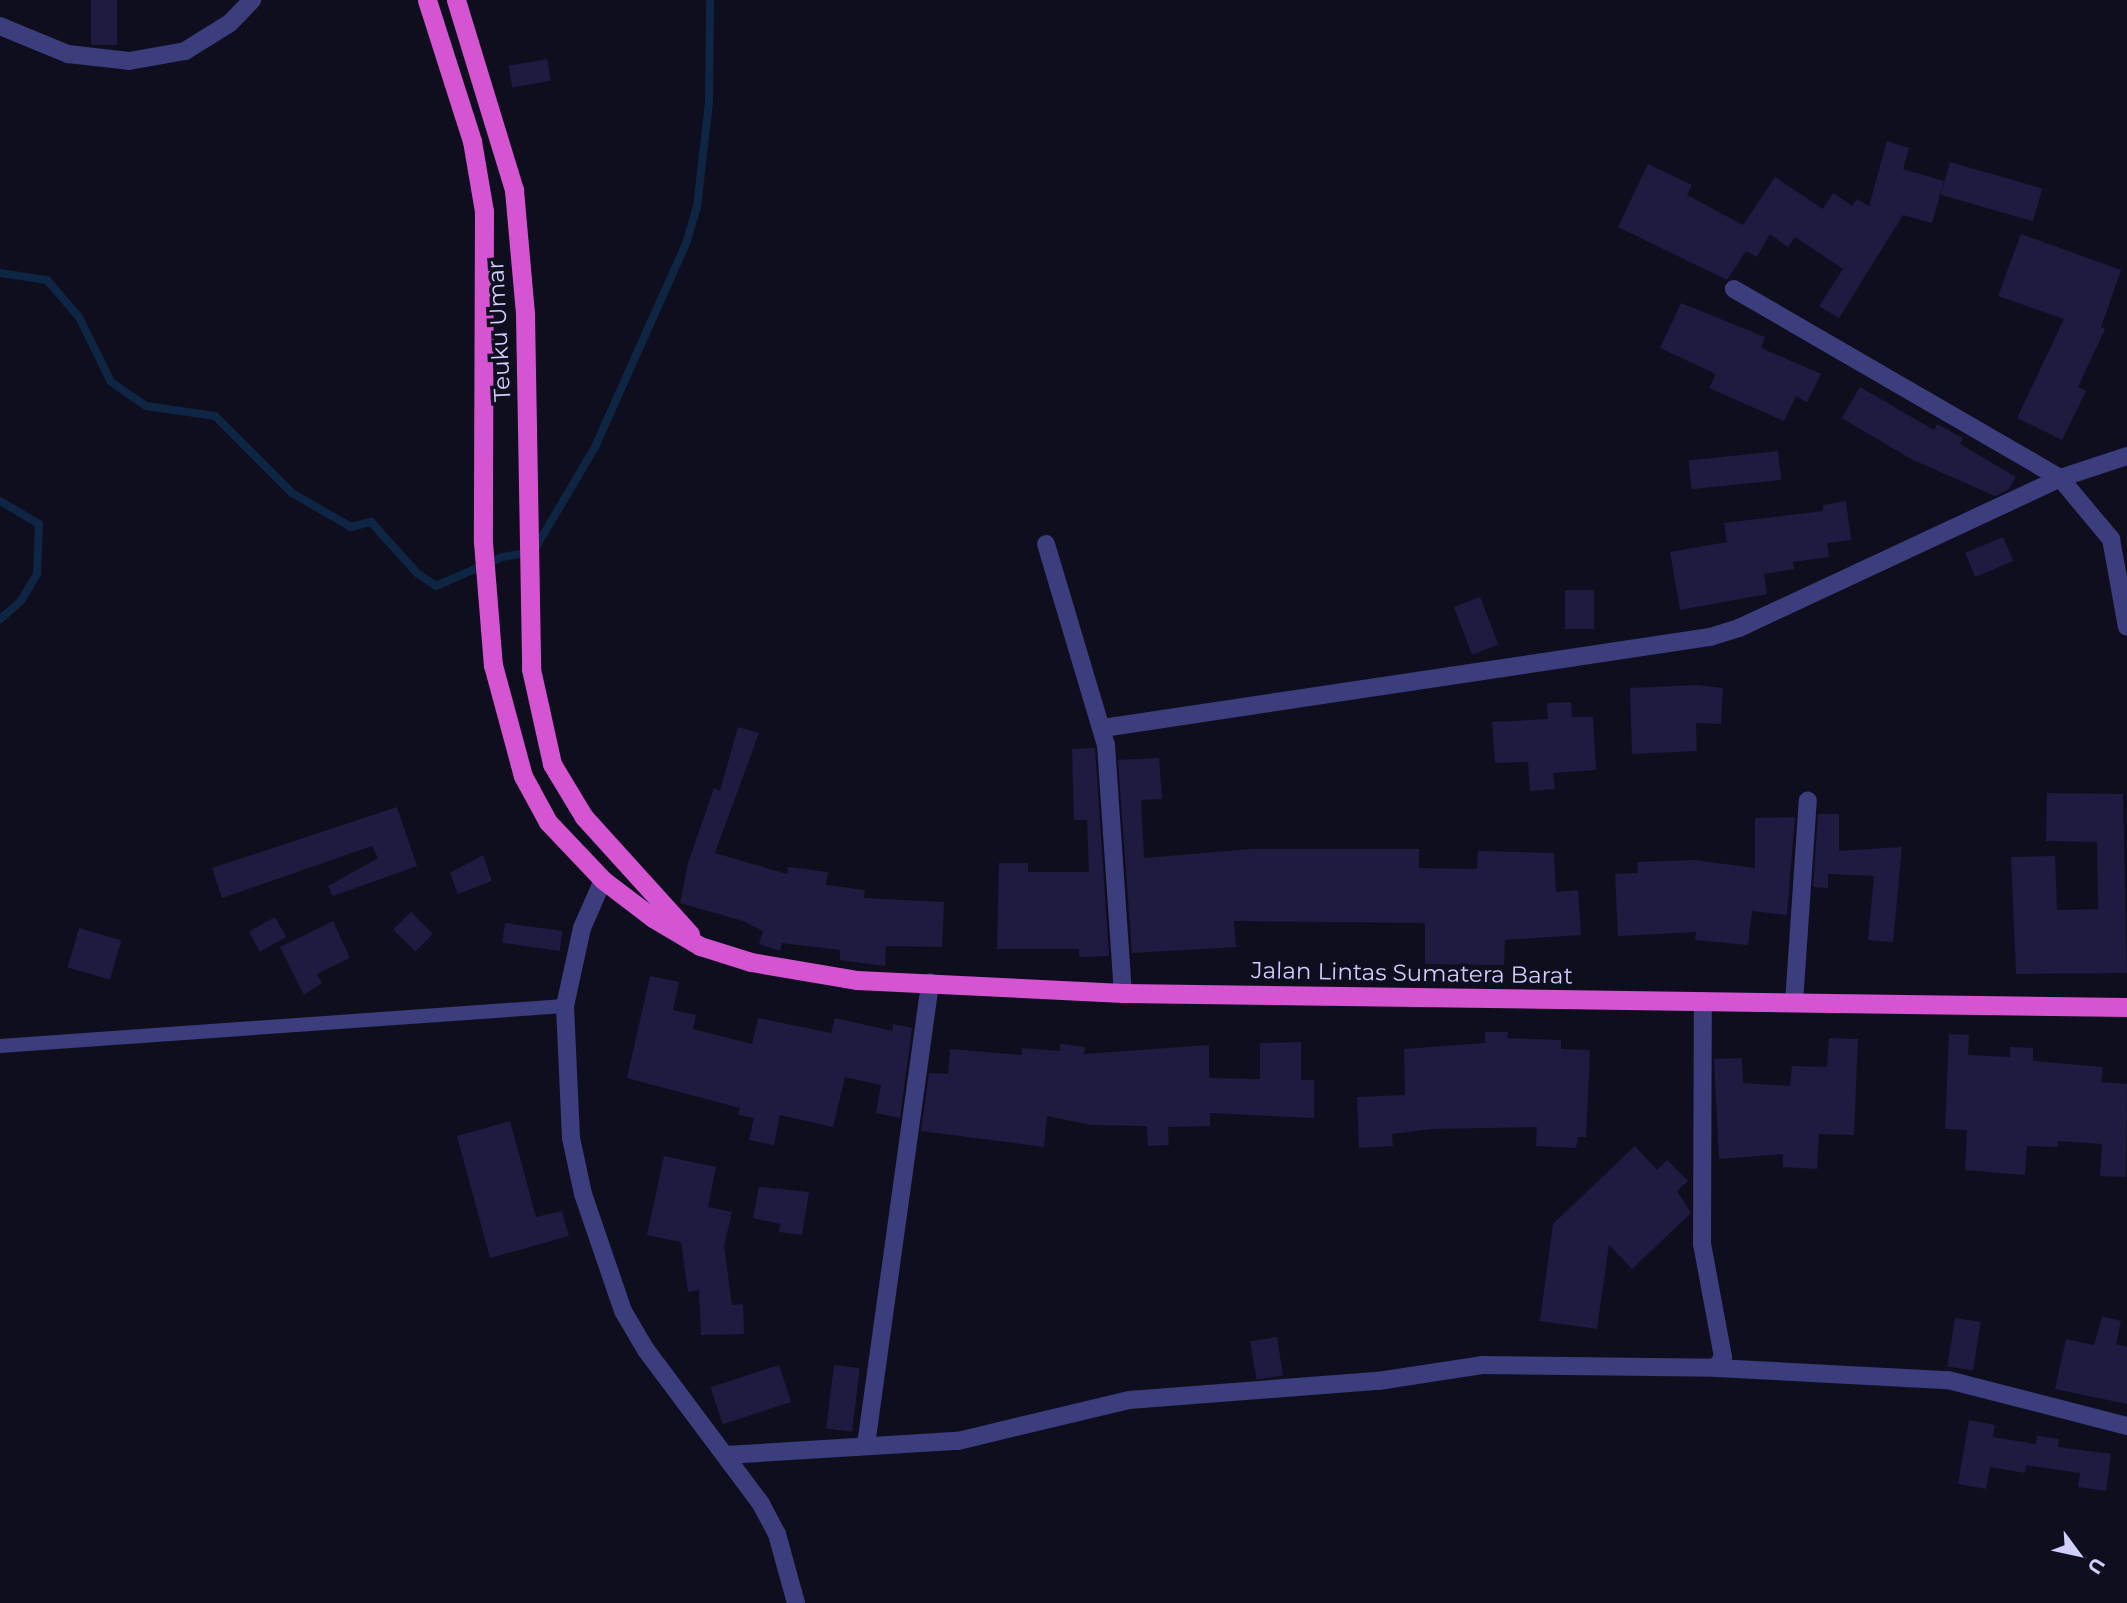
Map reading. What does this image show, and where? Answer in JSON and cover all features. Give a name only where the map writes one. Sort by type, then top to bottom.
[{"type":"highway","name":"Teuku Umar","points":[[427,0],[472,141],[484,211],[483,542],[493,665]]},
{"type":"highway","name":"Teuku Umar","points":[[456,0],[514,190],[525,314],[531,668],[552,764],[583,817],[700,946]]},
{"type":"highway","name":"Jalan Lintas Sumatera Barat","points":[[493,665],[523,776],[536,802],[560,838],[603,880],[700,946],[792,973],[1123,993],[2127,1007]]},
{"type":"street","points":[[0,26],[68,54],[129,61],[185,51],[230,23],[252,0]]},
{"type":"street","points":[[1734,289],[2060,478],[2111,539],[2127,627]]},
{"type":"street","points":[[1103,728],[1710,637],[1740,628],[2060,478],[2127,456]]},
{"type":"street","points":[[1046,544],[1103,728],[1123,993]]},
{"type":"street","points":[[1794,1003],[1808,800]]},
{"type":"street","points":[[603,880],[582,928],[565,1006],[571,1138],[602,1255],[646,1350],[726,1455],[777,1534],[796,1603]]},
{"type":"street","points":[[866,1445],[930,982]]},
{"type":"street","points":[[1703,1001],[1702,1244],[1723,1357],[1716,1368]]},
{"type":"street","points":[[726,1455],[969,1440],[1129,1400],[1353,1384],[1482,1365],[1716,1368],[1948,1380],[2127,1426]]},
{"type":"lane","points":[[0,1046],[565,1006]]},
{"type":"building","points":[[91,0],[117,0],[117,45],[91,45]]},
{"type":"building","points":[[547,59],[551,81],[512,87],[509,66]]},
{"type":"building","points":[[1887,141],[1909,148],[1903,169],[1944,181],[1932,223],[1903,215],[1839,318],[1819,306],[1843,269],[1795,237],[1788,247],[1770,234],[1757,257],[1746,251],[1727,280],[1618,227],[1648,164],[1692,185],[1687,195],[1743,225],[1775,177],[1823,209],[1833,193],[1852,206],[1857,199],[1869,206]]},
{"type":"building","points":[[1950,162],[2042,188],[2033,221],[1941,195]]},
{"type":"building","points":[[2021,234],[2121,270],[2101,327],[2105,329],[2078,387],[2086,391],[2062,440],[2017,418],[2064,319],[1998,296]]},
{"type":"building","points":[[1681,303],[1765,337],[1761,348],[1821,374],[1807,402],[1796,396],[1784,421],[1709,388],[1716,374],[1660,348]]},
{"type":"building","points":[[1860,387],[1934,430],[1937,424],[1963,438],[1960,444],[2016,477],[2008,490],[1995,496],[1911,459],[1842,418]]},
{"type":"building","points":[[1778,451],[1781,480],[1692,489],[1688,460]]},
{"type":"building","points":[[1846,501],[1851,540],[1827,543],[1829,557],[1793,562],[1794,569],[1764,574],[1767,594],[1680,610],[1670,552],[1727,542],[1724,523],[1823,511],[1823,505]]},
{"type":"building","points":[[2003,537],[2013,561],[1975,577],[1965,553]]},
{"type":"building","points":[[1565,590],[1594,590],[1594,629],[1565,629]]},
{"type":"building","points":[[1480,597],[1498,645],[1472,655],[1454,607]]},
{"type":"building","points":[[1696,685],[1723,688],[1721,724],[1696,723],[1697,751],[1632,754],[1630,688]]},
{"type":"building","points":[[1571,702],[1572,717],[1593,717],[1596,770],[1553,773],[1555,789],[1530,791],[1528,762],[1495,763],[1492,722],[1548,719],[1547,703]]},
{"type":"building","points":[[738,727],[759,733],[715,853],[787,874],[788,867],[828,872],[826,885],[865,890],[864,898],[944,902],[942,947],[886,946],[885,966],[840,960],[840,950],[782,943],[780,951],[759,944],[763,931],[743,921],[680,903],[688,863],[714,788],[720,791]]},
{"type":"building","points":[[1095,748],[1109,956],[1079,957],[1079,949],[997,949],[999,863],[1028,863],[1028,872],[1089,872],[1087,820],[1074,820],[1072,749]]},
{"type":"building","points":[[1159,758],[1162,799],[1141,800],[1144,858],[1251,849],[1419,849],[1419,868],[1477,869],[1478,851],[1554,853],[1556,892],[1578,890],[1581,935],[1505,940],[1504,965],[1425,964],[1425,923],[1234,921],[1236,947],[1132,953],[1118,760]]},
{"type":"building","points":[[2047,793],[2123,794],[2127,973],[2016,974],[2011,857],[2055,856],[2057,910],[2098,909],[2097,842],[2046,841]]},
{"type":"building","points":[[397,807],[417,866],[333,896],[328,886],[378,858],[372,846],[222,898],[212,868]]},
{"type":"building","points":[[1818,814],[1839,814],[1839,851],[1902,847],[1893,942],[1868,940],[1874,876],[1828,874],[1828,888],[1813,887]]},
{"type":"building","points":[[1795,817],[1787,915],[1752,911],[1748,945],[1695,940],[1696,932],[1618,936],[1615,874],[1638,873],[1637,862],[1694,860],[1755,868],[1755,818]]},
{"type":"building","points":[[483,855],[492,881],[458,894],[450,873]]},
{"type":"building","points":[[411,912],[433,934],[415,952],[393,930]]},
{"type":"building","points":[[275,917],[286,937],[260,952],[249,932]]},
{"type":"building","points":[[333,921],[350,958],[317,974],[322,983],[304,995],[280,947]]},
{"type":"building","points":[[505,923],[562,931],[560,951],[502,943]]},
{"type":"building","points":[[79,928],[121,940],[110,980],[68,967]]},
{"type":"building","points":[[650,976],[679,982],[673,1010],[696,1015],[693,1029],[752,1044],[758,1018],[831,1033],[835,1018],[892,1031],[893,1024],[912,1028],[900,1118],[876,1113],[881,1085],[845,1077],[833,1127],[780,1115],[774,1145],[749,1140],[754,1118],[738,1115],[740,1108],[627,1078]]},
{"type":"building","points":[[1485,1032],[1508,1032],[1507,1038],[1561,1040],[1561,1049],[1590,1050],[1586,1137],[1578,1137],[1576,1148],[1536,1146],[1537,1127],[1432,1129],[1392,1134],[1393,1146],[1359,1148],[1357,1097],[1405,1095],[1404,1049],[1485,1043]]},
{"type":"building","points":[[1949,1034],[1969,1035],[1968,1055],[2010,1057],[2010,1047],[2033,1048],[2033,1061],[2103,1067],[2101,1082],[2127,1084],[2126,1177],[2100,1176],[2102,1144],[2058,1141],[2058,1147],[2027,1146],[2025,1175],[1965,1170],[1967,1130],[1945,1129]]},
{"type":"building","points":[[1829,1038],[1858,1039],[1854,1135],[1819,1134],[1817,1169],[1783,1167],[1783,1154],[1719,1159],[1714,1059],[1742,1058],[1743,1083],[1790,1086],[1792,1066],[1827,1067]]},
{"type":"building","points":[[1301,1042],[1301,1080],[1314,1080],[1314,1118],[1210,1113],[1210,1126],[1168,1127],[1169,1145],[1148,1146],[1147,1126],[1091,1125],[1047,1116],[1044,1147],[921,1131],[929,1073],[948,1074],[950,1049],[1022,1055],[1022,1048],[1060,1051],[1060,1044],[1085,1047],[1084,1054],[1209,1045],[1209,1078],[1260,1079],[1260,1043]]},
{"type":"building","points":[[510,1121],[536,1217],[562,1211],[569,1236],[490,1258],[457,1136]]},
{"type":"building","points":[[1635,1146],[1657,1170],[1667,1160],[1688,1181],[1677,1191],[1691,1213],[1632,1269],[1609,1245],[1597,1329],[1540,1321],[1553,1224]]},
{"type":"building","points":[[664,1156],[716,1167],[708,1207],[732,1212],[724,1246],[732,1305],[743,1304],[744,1334],[701,1335],[699,1290],[688,1292],[681,1242],[647,1235]]},
{"type":"building","points":[[759,1187],[809,1192],[802,1235],[779,1232],[780,1224],[753,1218]]},
{"type":"building","points":[[2102,1316],[2121,1321],[2116,1344],[2127,1347],[2127,1404],[2055,1389],[2066,1339],[2094,1345]]},
{"type":"building","points":[[1955,1318],[1981,1322],[1973,1370],[1947,1366]]},
{"type":"building","points":[[1277,1337],[1283,1376],[1256,1380],[1250,1341]]},
{"type":"building","points":[[779,1365],[791,1402],[723,1424],[711,1387]]},
{"type":"building","points":[[834,1365],[860,1368],[852,1432],[826,1429]]},
{"type":"building","points":[[1969,1420],[1995,1425],[1993,1437],[2036,1444],[2037,1436],[2059,1439],[2058,1447],[2111,1454],[2106,1491],[2078,1487],[2080,1473],[2026,1465],[2025,1473],[1990,1467],[1986,1489],[1958,1484]]},
{"type":"waterway","points":[[0,273],[47,280],[79,317],[111,382],[146,406],[215,416],[292,493],[351,527],[371,522],[417,573],[436,586],[502,557],[533,552],[595,447],[687,241],[697,207],[709,102],[710,0]]},
{"type":"waterway","points":[[0,501],[39,524],[37,574],[21,601],[0,619]]}]
